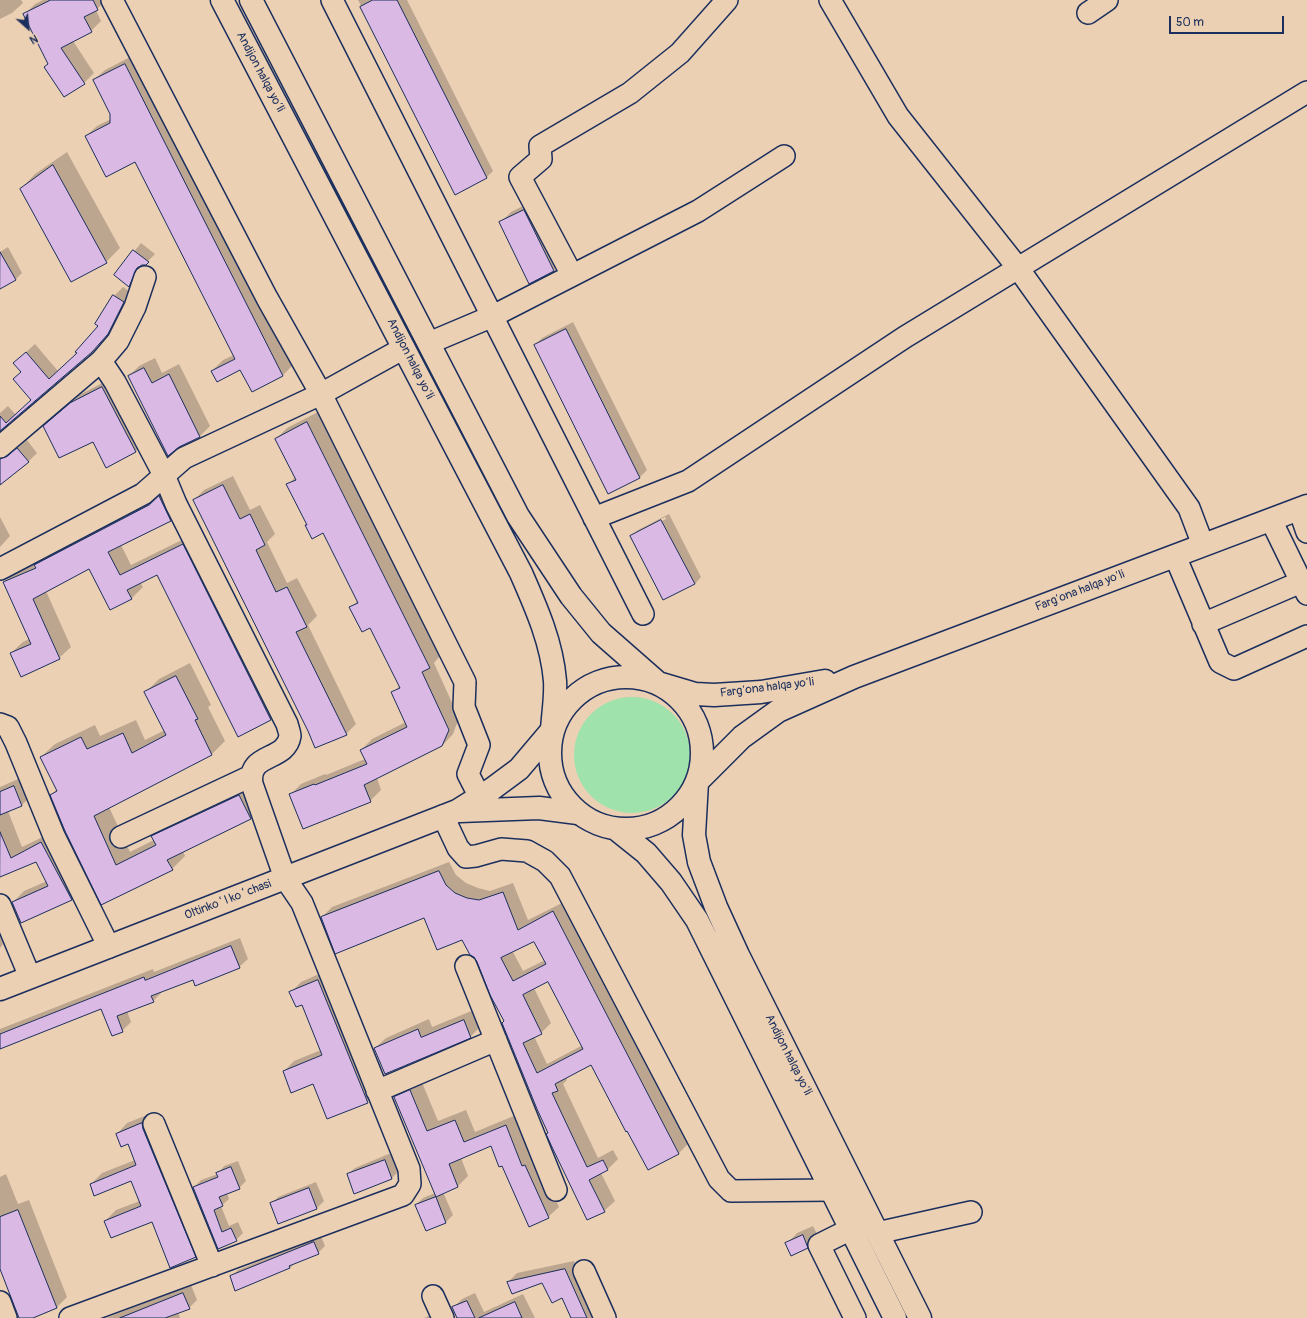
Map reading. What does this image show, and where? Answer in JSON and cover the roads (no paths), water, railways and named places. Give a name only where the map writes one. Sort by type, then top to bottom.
[{"type":"main road","name":"Andijon halqa yo‘li","points":[[222,0],[404,348],[537,609],[547,637],[555,682],[549,753],[552,776],[563,796],[578,813]]},
{"type":"main road","name":"Andijon halqa yo‘li","points":[[251,0],[518,516],[572,596],[601,633],[658,683]]},
{"type":"main road","name":"Farg‘ona halqa yo‘li","points":[[697,782],[742,737],[778,711],[854,677],[1303,508]]},
{"type":"main road","name":"Farg‘ona halqa yo‘li","points":[[552,730],[564,707],[583,689],[607,678],[633,676],[695,694],[714,695],[761,692],[854,677]]},
{"type":"main road","points":[[483,803],[578,813],[596,824],[616,829],[641,828],[664,819],[684,803],[697,782],[703,759],[701,736],[693,714],[678,696],[658,683]]},
{"type":"main road","name":"Oltinkoʻl koʻchasi","points":[[0,989],[450,814],[483,803],[492,789],[519,770],[552,730]]},
{"type":"main road","name":"Andijon halqa yo‘li","points":[[697,782],[694,835],[699,862],[716,907],[742,963],[920,1318]]},
{"type":"main road","name":"Andijon halqa yo‘li","points":[[616,829],[646,853],[671,882],[697,920],[895,1318]]},
{"type":"street","points":[[112,0],[267,298],[321,394],[465,682],[464,707],[479,745],[468,774],[483,803]]},
{"type":"street","points":[[332,0],[643,614]]},
{"type":"street","points":[[572,275],[520,177],[541,160],[540,146],[630,93],[680,53],[727,0]]},
{"type":"street","points":[[830,0],[898,116],[1018,268],[1189,508],[1203,545]]},
{"type":"street","points":[[1088,13],[1107,0]]},
{"type":"street","points":[[594,518],[688,481],[905,337],[1307,92]]},
{"type":"street","points":[[429,343],[492,316],[698,211],[784,156]]},
{"type":"street","points":[[0,447],[101,361],[118,341],[135,307],[145,277]]},
{"type":"street","points":[[0,569],[143,494],[184,458],[321,394],[404,348]]},
{"type":"street","points":[[70,1318],[403,1195],[410,1184],[409,1169],[302,903],[285,878],[252,784],[250,776],[252,770],[258,762],[282,750],[287,745],[290,735],[287,724],[176,504],[164,475],[115,382],[101,361]]},
{"type":"street","points":[[1303,508],[1307,532]]},
{"type":"street","points":[[1203,624],[1304,588],[1271,520]]},
{"type":"street","points":[[1175,556],[1220,662],[1234,669],[1307,636]]},
{"type":"street","points":[[0,724],[8,728],[16,743],[54,836],[109,947]]},
{"type":"street","points":[[121,837],[250,776]]},
{"type":"street","points":[[450,814],[458,848],[466,857],[476,856],[501,849],[527,851],[545,861],[560,876],[719,1179],[731,1191],[832,1190]]},
{"type":"street","points":[[0,905],[30,977]]},
{"type":"street","points":[[466,966],[556,1190]]},
{"type":"street","points":[[377,1091],[496,1040]]},
{"type":"street","points":[[154,1124],[212,1266]]},
{"type":"street","points":[[877,1232],[971,1212]]},
{"type":"street","points":[[851,1229],[819,1245],[855,1318]]},
{"type":"street","points":[[584,1271],[606,1318]]},
{"type":"street","points":[[433,1296],[443,1318]]},
{"type":"street","points":[[0,1302],[6,1318]]}]
